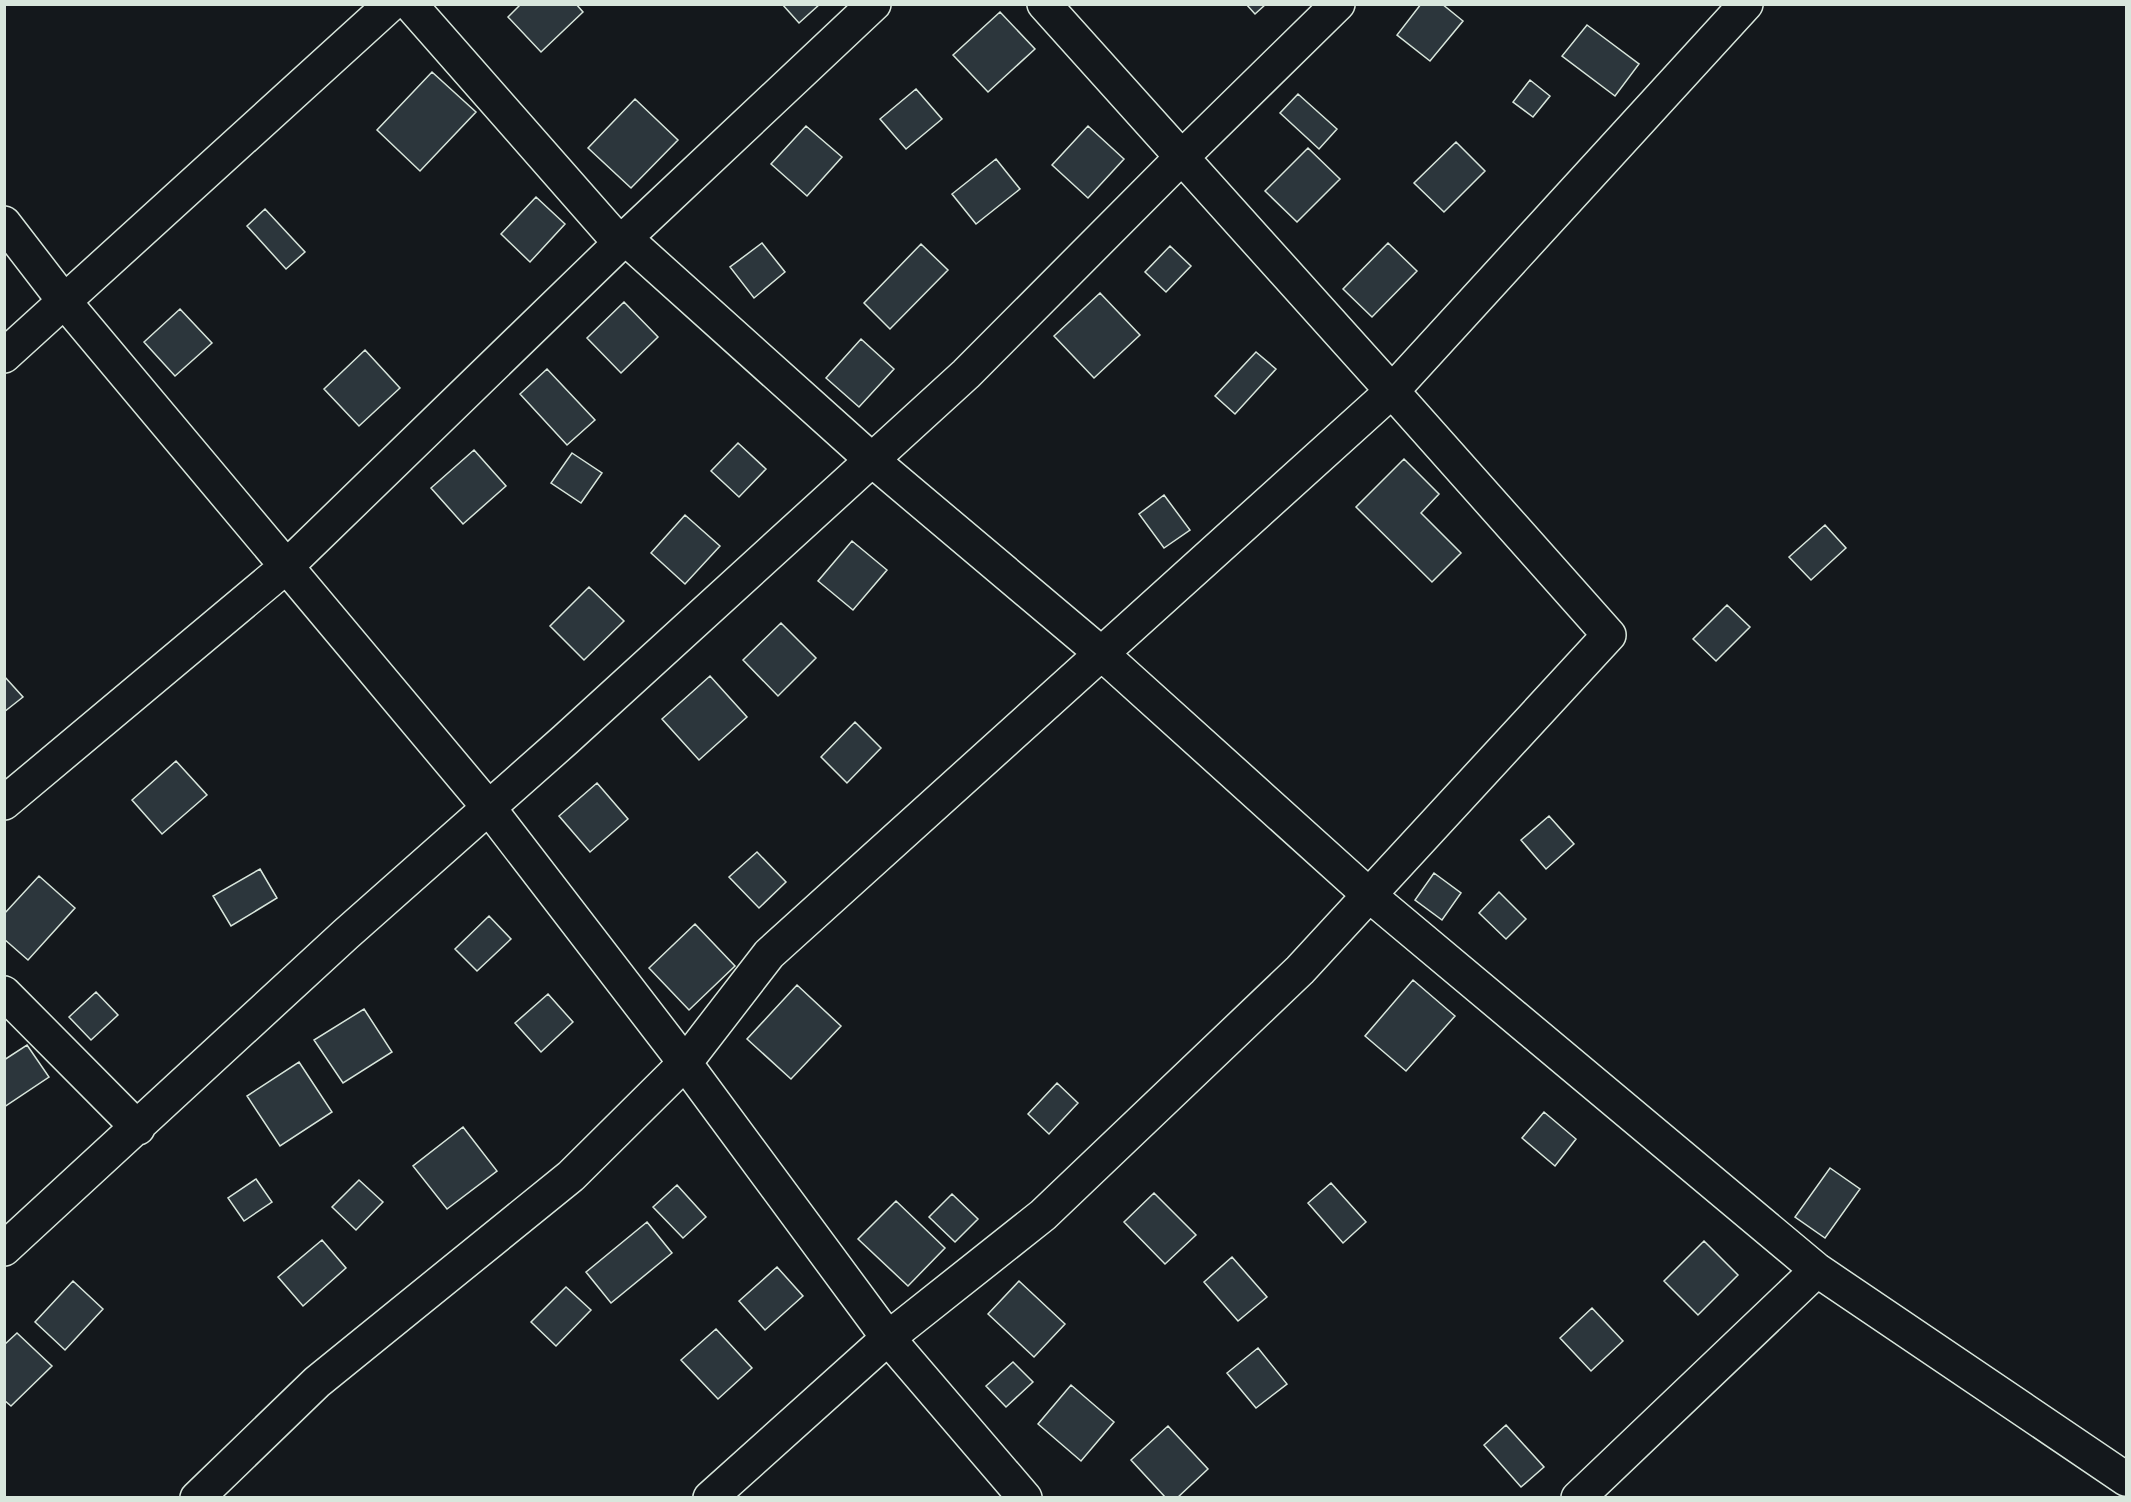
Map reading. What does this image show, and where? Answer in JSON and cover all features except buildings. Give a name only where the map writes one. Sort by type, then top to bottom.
[{"type":"street","points":[[4,356],[391,4]]},
{"type":"street","points":[[410,4],[623,241],[872,460],[1102,654],[1369,895],[1817,1270],[2127,1479]]},
{"type":"street","points":[[4,803],[287,566],[623,241],[874,4]]},
{"type":"street","points":[[710,1497],[888,1338],[1043,1215],[1300,970],[1608,635],[1044,4]]},
{"type":"street","points":[[4,1249],[346,934],[566,740],[966,374],[1338,4]]},
{"type":"street","points":[[197,1497],[317,1382],[571,1176],[686,1063],[769,954],[1392,391],[1746,4]]},
{"type":"street","points":[[4,223],[64,301],[489,808],[686,1063],[888,1338],[1025,1497]]},
{"type":"street","points":[[4,993],[138,1128]]},
{"type":"street","points":[[1578,1497],[1817,1270]]}]
